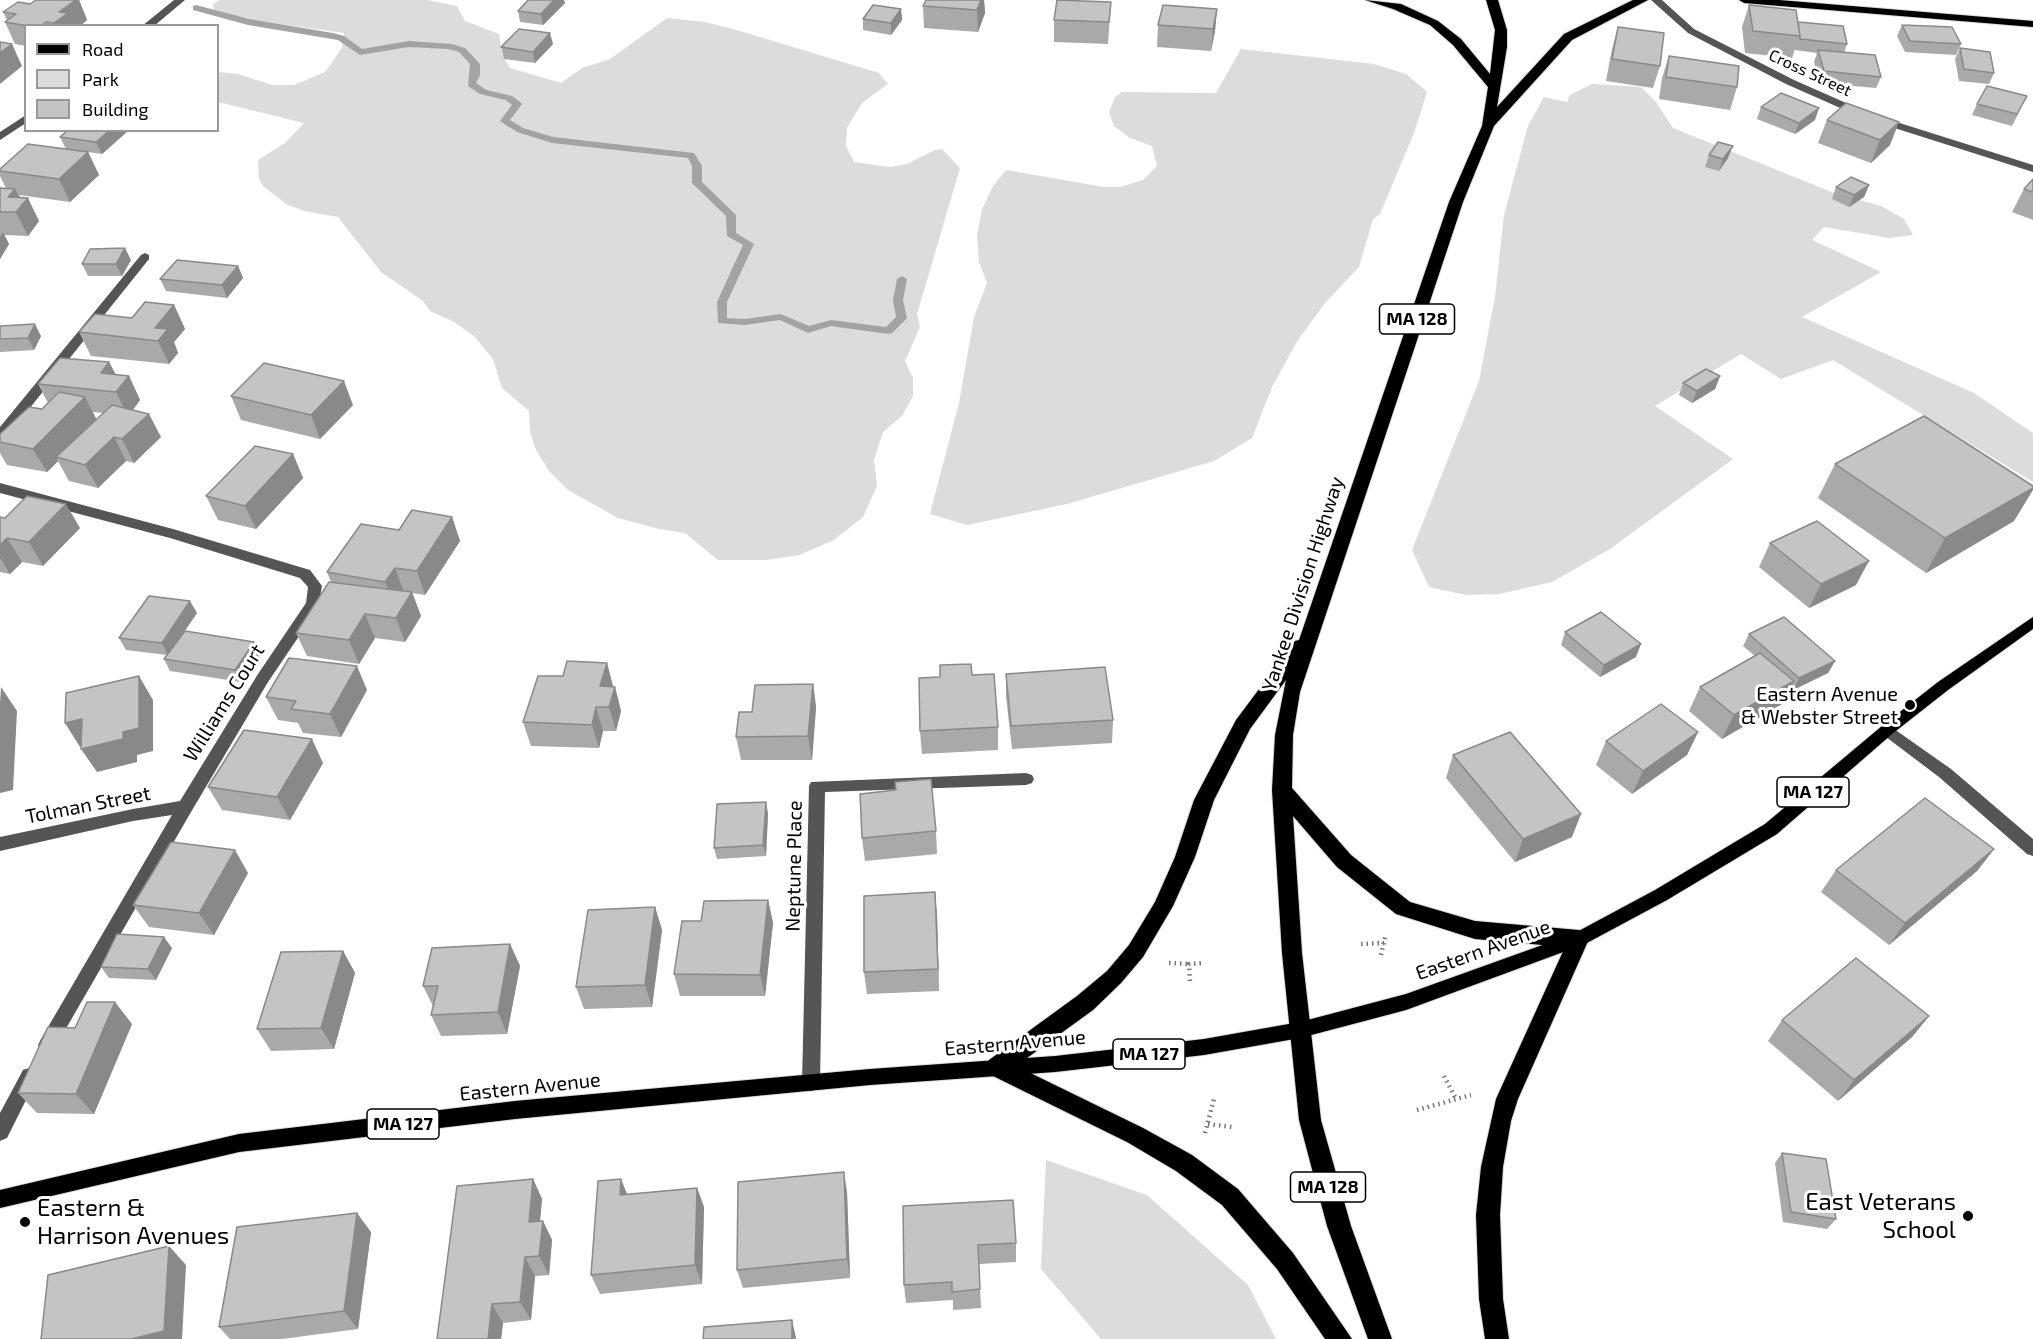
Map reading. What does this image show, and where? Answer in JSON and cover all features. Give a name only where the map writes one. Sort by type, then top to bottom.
[{"type":"highway","points":[[1371,0],[1397,6],[1434,23],[1457,42],[1496,88]]},
{"type":"highway","name":"Yankee Division Highway","points":[[1380,1339],[1339,1226],[1310,1120],[1300,1030],[1282,790],[1284,735],[1291,693],[1310,635],[1456,202],[1488,126],[1496,88],[1501,30],[1492,0]]},
{"type":"highway","points":[[1488,126],[1568,38],[1641,0]]},
{"type":"highway","points":[[1310,635],[1243,725],[1204,801],[1185,857],[1163,906],[1136,951],[1114,977],[1084,1003],[997,1067],[1135,1135],[1184,1163],[1230,1197],[1286,1261],[1340,1339]]},
{"type":"highway","points":[[1282,790],[1344,861],[1403,908],[1439,921],[1475,930],[1579,939],[1507,1099],[1500,1121],[1492,1167],[1488,1215],[1491,1299],[1497,1339]]},
{"type":"main road","points":[[1744,0],[2033,24]]},
{"type":"main road","name":"Eastern Avenue","points":[[0,1199],[239,1143],[515,1110],[997,1067],[1055,1064],[1204,1047],[1300,1030],[1406,1002],[1579,939],[1771,829],[1887,730],[1943,686],[2033,622]]},
{"type":"street","points":[[150,24],[180,0]]},
{"type":"street","name":"Cross Street","points":[[1656,0],[1691,31],[1790,82],[1867,116],[2033,169]]},
{"type":"street","points":[[0,137],[24,119]]},
{"type":"street","points":[[0,436],[145,257]]},
{"type":"street","name":"Williams Court","points":[[0,488],[173,534],[294,570],[305,574],[315,586],[313,604],[263,678],[185,807],[14,1101],[0,1132]]},
{"type":"street","points":[[1887,730],[1945,773],[2033,849]]},
{"type":"street","name":"Neptune Place","points":[[811,1083],[817,786],[1026,779]]},
{"type":"street","name":"Tolman Street","points":[[0,844],[133,815],[185,807]]},
{"type":"path","points":[[1381,955],[1387,930]]},
{"type":"path","points":[[1361,944],[1384,944]]},
{"type":"path","points":[[1166,963],[1204,963]]},
{"type":"path","points":[[1189,964],[1190,981]]},
{"type":"path","points":[[1444,1076],[1456,1100]]},
{"type":"path","points":[[1417,1110],[1475,1094]]},
{"type":"path","points":[[1203,1139],[1214,1099]]},
{"type":"path","points":[[1208,1124],[1232,1127]]},
{"type":"green space","points":[[220,0],[427,0],[457,6],[465,21],[499,34],[502,54],[510,68],[561,83],[582,68],[610,59],[667,18],[705,22],[740,31],[879,73],[888,84],[862,103],[847,128],[846,146],[854,162],[890,167],[907,164],[935,150],[942,149],[960,168],[917,314],[920,327],[905,361],[913,378],[913,396],[902,416],[883,432],[874,460],[877,486],[863,517],[834,540],[799,555],[767,560],[718,560],[685,533],[618,518],[568,490],[549,471],[536,450],[530,432],[529,411],[502,388],[493,359],[474,336],[454,322],[430,311],[423,301],[381,272],[338,217],[304,211],[286,204],[263,186],[259,179],[258,160],[285,143],[304,123],[219,102],[219,72],[238,74],[272,85],[294,85],[325,72],[342,48],[344,33],[215,15],[213,4]]},
{"type":"green space","points":[[1241,49],[1374,64],[1406,74],[1427,92],[1414,133],[1380,214],[1373,219],[1359,267],[1325,303],[1296,343],[1272,387],[1252,438],[1214,461],[1067,504],[967,525],[930,514],[959,403],[974,317],[987,283],[979,262],[977,236],[982,209],[993,186],[1006,170],[1104,187],[1120,187],[1143,180],[1157,166],[1152,146],[1130,138],[1114,126],[1109,112],[1115,97],[1122,92],[1216,93]]},
{"type":"green space","points":[[1592,84],[1641,87],[1656,102],[1673,128],[1834,193],[1881,206],[1904,219],[1913,235],[1889,238],[1824,227],[1812,240],[1881,272],[1802,317],[1974,393],[2033,433],[2033,482],[1833,360],[1781,379],[1741,354],[1655,406],[1733,459],[1610,549],[1552,582],[1499,594],[1466,595],[1429,587],[1412,550],[1479,381],[1495,297],[1504,215],[1528,126],[1544,97],[1567,102],[1570,95]]},
{"type":"green space","points":[[1046,1160],[1147,1195],[1248,1285],[1276,1339],[1101,1339],[1041,1269]]},
{"type":"building","points":[[36,0],[76,0],[59,12],[68,13],[54,23],[24,25],[5,22],[16,14],[3,12],[18,2],[30,4]]},
{"type":"building","points":[[528,0],[554,0],[541,14],[518,11]]},
{"type":"building","points":[[926,0],[981,0],[977,10],[923,6]]},
{"type":"building","points":[[1057,0],[1111,2],[1109,22],[1054,20]]},
{"type":"building","points":[[873,5],[901,9],[891,23],[863,19]]},
{"type":"building","points":[[1163,5],[1217,9],[1213,29],[1158,25]]},
{"type":"building","points":[[1749,5],[1796,10],[1800,36],[1753,31]]},
{"type":"building","points":[[1798,22],[1843,26],[1847,44],[1800,39]]},
{"type":"building","points":[[1902,25],[1952,27],[1961,44],[1910,41]]},
{"type":"building","points":[[1618,27],[1664,33],[1660,66],[1612,59]]},
{"type":"building","points":[[519,29],[550,33],[533,52],[501,47]]},
{"type":"building","points":[[0,42],[12,44],[0,53]]},
{"type":"building","points":[[1960,48],[1990,52],[1994,73],[1964,69]]},
{"type":"building","points":[[1818,50],[1875,55],[1881,77],[1824,71]]},
{"type":"building","points":[[1669,56],[1739,66],[1737,87],[1666,77]]},
{"type":"building","points":[[1987,86],[2027,96],[2017,114],[1977,104]]},
{"type":"building","points":[[1781,93],[1819,108],[1799,123],[1761,107]]},
{"type":"building","points":[[1846,103],[1899,122],[1880,140],[1827,120]]},
{"type":"building","points":[[66,132],[108,132],[96,142],[60,137]]},
{"type":"building","points":[[1718,142],[1733,146],[1723,159],[1709,155]]},
{"type":"building","points":[[28,144],[88,152],[59,179],[0,171]]},
{"type":"building","points":[[1851,177],[1869,185],[1854,195],[1836,187]]},
{"type":"building","points":[[2033,179],[2033,192],[2024,189]]},
{"type":"building","points":[[0,188],[15,189],[8,197],[28,198],[16,212],[0,212]]},
{"type":"building","points":[[125,248],[116,264],[82,264],[90,249]]},
{"type":"building","points":[[177,260],[238,266],[222,285],[160,279]]},
{"type":"building","points":[[145,302],[174,305],[155,328],[168,329],[158,341],[79,332],[95,314],[132,318]]},
{"type":"building","points":[[35,324],[28,338],[0,339],[0,326]]},
{"type":"building","points":[[60,358],[109,362],[101,373],[129,376],[116,392],[38,384]]},
{"type":"building","points":[[264,363],[344,381],[311,415],[231,396]]},
{"type":"building","points":[[1706,369],[1720,376],[1697,391],[1683,383]]},
{"type":"building","points":[[59,392],[85,397],[33,449],[0,442],[0,434],[29,407],[42,409]]},
{"type":"building","points":[[112,405],[149,414],[122,439],[114,437],[85,465],[56,457]]},
{"type":"building","points":[[1924,416],[2033,488],[1945,538],[1835,464]]},
{"type":"building","points":[[255,446],[293,454],[245,506],[206,496]]},
{"type":"building","points":[[27,496],[66,504],[29,542],[7,538],[0,545],[0,517],[5,518]]},
{"type":"building","points":[[412,510],[452,517],[417,571],[395,568],[385,582],[327,572],[361,524],[399,530]]},
{"type":"building","points":[[1817,521],[1869,561],[1821,584],[1770,543]]},
{"type":"building","points":[[329,582],[412,592],[396,618],[365,614],[349,640],[296,633]]},
{"type":"building","points":[[149,596],[190,601],[162,643],[119,638]]},
{"type":"building","points":[[1601,612],[1641,644],[1604,665],[1565,632]]},
{"type":"building","points":[[1784,617],[1835,661],[1799,678],[1749,634]]},
{"type":"building","points":[[185,631],[254,642],[235,670],[164,659]]},
{"type":"building","points":[[1760,653],[1794,681],[1734,715],[1700,687]]},
{"type":"building","points":[[289,658],[357,666],[330,714],[291,709],[296,701],[266,697]]},
{"type":"building","points":[[567,661],[607,663],[600,686],[615,687],[609,707],[596,707],[592,725],[523,722],[538,676],[563,676]]},
{"type":"building","points":[[971,664],[972,675],[994,674],[998,727],[920,731],[919,678],[940,677],[940,665]]},
{"type":"building","points":[[1105,667],[1113,720],[1011,726],[1006,674]]},
{"type":"building","points":[[139,676],[139,728],[123,732],[123,739],[81,749],[82,719],[65,723],[66,693]]},
{"type":"building","points":[[813,684],[808,736],[736,737],[739,712],[752,712],[755,685]]},
{"type":"building","points":[[1661,704],[1698,732],[1643,771],[1606,741]]},
{"type":"building","points":[[244,730],[312,739],[277,797],[208,787]]},
{"type":"building","points":[[1510,732],[1581,814],[1523,839],[1453,755]]},
{"type":"building","points":[[931,779],[936,831],[862,838],[860,794],[896,790],[895,782]]},
{"type":"building","points":[[1925,798],[1994,849],[1905,923],[1836,870]]},
{"type":"building","points":[[766,802],[763,845],[714,848],[717,804]]},
{"type":"building","points":[[171,842],[235,850],[199,913],[133,905]]},
{"type":"building","points":[[935,892],[938,969],[864,972],[864,896]]},
{"type":"building","points":[[768,900],[760,975],[674,974],[682,921],[701,921],[704,901]]},
{"type":"building","points":[[655,907],[645,985],[576,987],[588,910]]},
{"type":"building","points":[[117,934],[164,937],[148,969],[101,967]]},
{"type":"building","points":[[510,944],[498,1012],[431,1015],[438,986],[423,986],[432,948]]},
{"type":"building","points":[[343,951],[321,1028],[257,1029],[281,952]]},
{"type":"building","points":[[1856,958],[1929,1016],[1854,1080],[1782,1020]]},
{"type":"building","points":[[87,1002],[115,1002],[76,1094],[18,1093],[48,1027],[75,1028]]},
{"type":"building","points":[[1782,1153],[1826,1159],[1836,1219],[1791,1212]]},
{"type":"building","points":[[844,1172],[847,1259],[737,1270],[738,1182]]},
{"type":"building","points":[[533,1179],[529,1222],[543,1221],[539,1256],[525,1257],[520,1302],[492,1304],[488,1339],[437,1339],[457,1186]]},
{"type":"building","points":[[621,1179],[620,1195],[697,1188],[695,1265],[591,1275],[598,1181]]},
{"type":"building","points":[[1013,1200],[1016,1243],[978,1245],[980,1289],[952,1292],[952,1282],[904,1285],[903,1206]]},
{"type":"building","points":[[357,1213],[344,1311],[219,1327],[237,1227]]},
{"type":"building","points":[[169,1246],[164,1331],[131,1339],[41,1339],[48,1275]]},
{"type":"building","points":[[792,1320],[792,1339],[703,1339],[704,1327]]},
{"type":"waterway","points":[[196,8],[248,22],[330,35],[341,38],[360,52],[409,44],[449,46],[462,50],[475,64],[475,75],[471,84],[483,92],[509,98],[517,104],[505,121],[520,130],[552,140],[691,155],[697,166],[697,183],[731,215],[731,234],[749,244],[722,302],[722,321],[745,322],[781,317],[808,330],[831,323],[888,331],[902,318],[898,300],[902,279]]},
{"type":"place","name":"Eastern Avenue & Webster Street","points":[[1910,705]]},
{"type":"place","name":"East Veterans School","points":[[1968,1216]]},
{"type":"place","name":"Eastern & Harrison Avenues","points":[[25,1222]]}]
